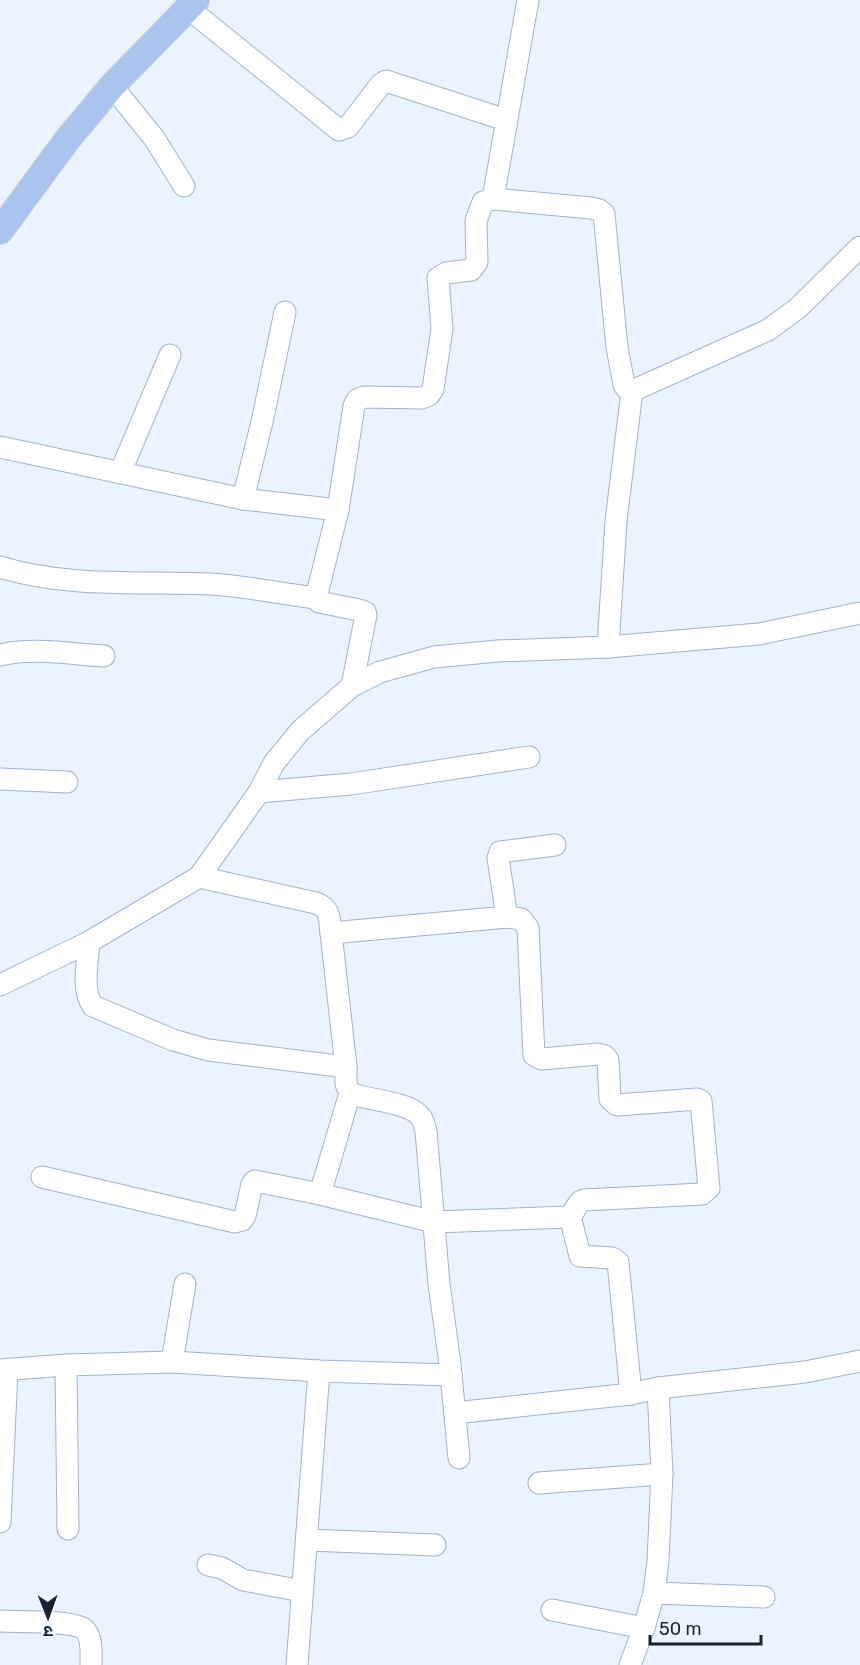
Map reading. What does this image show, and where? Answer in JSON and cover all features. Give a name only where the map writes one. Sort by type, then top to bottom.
[{"type":"main road","points":[[0,231],[68,140],[112,86],[192,4]]},
{"type":"street","points":[[493,198],[528,0]]},
{"type":"street","points":[[192,4],[339,130],[348,128],[381,84],[386,81],[506,120]]},
{"type":"street","points":[[112,86],[154,138],[184,186]]},
{"type":"street","points":[[316,598],[338,510],[354,406],[357,400],[364,397],[422,398],[429,395],[433,389],[442,329],[438,278],[446,273],[471,270],[477,262],[476,221],[483,202],[493,198],[591,208],[604,214],[617,347],[624,385],[632,391],[768,330],[798,308],[860,247]]},
{"type":"street","points":[[243,499],[285,312]]},
{"type":"street","points":[[120,473],[170,355]]},
{"type":"street","points":[[608,647],[616,521],[632,391]]},
{"type":"street","points":[[0,447],[243,499],[338,510]]},
{"type":"street","points":[[0,567],[25,575],[111,583],[214,584],[316,598],[319,602],[359,610],[364,612],[366,620],[352,686]]},
{"type":"street","points":[[0,985],[89,942],[199,877],[259,792],[274,763],[300,731],[352,686],[380,672],[434,657],[498,651],[608,647],[759,634],[860,613]]},
{"type":"street","points":[[0,655],[12,652],[31,652],[104,656]]},
{"type":"street","points":[[259,792],[351,784],[529,757]]},
{"type":"street","points":[[0,779],[67,782]]},
{"type":"street","points":[[507,917],[498,858],[500,852],[555,845]]},
{"type":"street","points":[[199,877],[316,903],[325,906],[329,914],[346,1084],[350,1093],[320,1194]]},
{"type":"street","points":[[331,933],[507,917],[521,920],[528,928],[533,1050],[537,1058],[597,1054],[605,1056],[608,1060],[610,1099],[617,1104],[698,1099],[703,1103],[709,1183],[706,1192],[584,1200],[578,1203],[570,1216],[580,1256],[612,1258],[618,1262],[631,1394]]},
{"type":"street","points":[[89,942],[88,997],[93,1006],[174,1040],[207,1050],[346,1067]]},
{"type":"street","points":[[350,1093],[362,1098],[408,1107],[420,1118],[426,1131],[459,1458]]},
{"type":"street","points":[[42,1177],[235,1222],[242,1220],[245,1216],[252,1184],[255,1181],[320,1194],[434,1222],[570,1216]]},
{"type":"street","points":[[172,1362],[185,1284]]},
{"type":"street","points":[[455,1413],[805,1372],[860,1361]]},
{"type":"street","points":[[0,1522],[3,1370],[66,1365],[172,1362],[319,1371],[451,1375]]},
{"type":"street","points":[[66,1365],[68,1528]]},
{"type":"street","points":[[297,1665],[319,1371]]},
{"type":"street","points":[[630,1665],[654,1593],[658,1561],[662,1474],[658,1389]]},
{"type":"street","points":[[539,1484],[662,1474]]},
{"type":"street","points":[[307,1540],[435,1545]]},
{"type":"street","points":[[208,1565],[222,1568],[243,1580],[302,1592]]},
{"type":"street","points":[[654,1593],[764,1597]]},
{"type":"street","points":[[552,1610],[644,1628]]},
{"type":"street","points":[[0,1621],[74,1624],[85,1630],[90,1639],[91,1665]]}]
